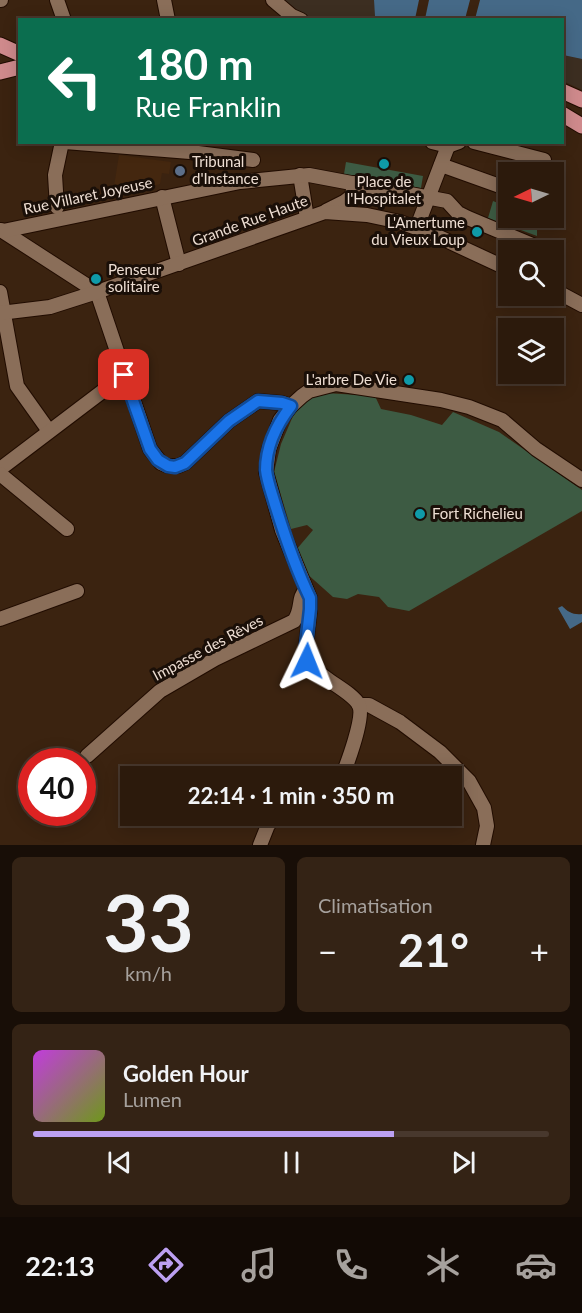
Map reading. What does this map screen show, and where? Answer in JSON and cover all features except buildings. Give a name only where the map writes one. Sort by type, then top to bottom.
[{"type":"main road","points":[[0,45],[18,53]]},
{"type":"main road","points":[[0,72],[18,68]]},
{"type":"main road","points":[[564,92],[582,100]]},
{"type":"main road","points":[[564,115],[582,126]]},
{"type":"street","points":[[57,0],[63,18]]},
{"type":"street","points":[[164,0],[168,18]]},
{"type":"street","points":[[273,0],[296,18]]},
{"type":"street","points":[[57,207],[55,175],[63,144]]},
{"type":"street","points":[[112,144],[189,147],[253,160]]},
{"type":"street","points":[[420,219],[441,165],[454,144]]},
{"type":"street","points":[[482,144],[544,160]]},
{"type":"street","points":[[441,165],[498,185]]},
{"type":"street","points":[[300,175],[307,218]]},
{"type":"street","name":"Rue Villaret Joyeuse","points":[[1,230],[240,182],[309,175],[447,201],[458,213],[520,240]]},
{"type":"street","points":[[325,212],[352,196],[354,183]]},
{"type":"street","points":[[162,197],[179,264]]},
{"type":"street","name":"Grande Rue Haute","points":[[2,313],[50,307],[325,212],[366,214],[400,222],[435,235],[498,264]]},
{"type":"street","points":[[1,230],[97,292],[150,449],[158,460],[175,467],[185,463],[229,421],[258,401],[291,406]]},
{"type":"street","points":[[0,292],[17,386],[50,431]]},
{"type":"street","points":[[564,295],[582,305]]},
{"type":"street","points":[[0,469],[124,375]]},
{"type":"street","points":[[346,766],[357,733],[361,712],[353,698],[314,669],[307,661],[305,654],[310,598],[282,530],[266,472],[272,439],[280,420],[291,406],[309,391],[336,384],[441,400],[469,407],[502,420],[536,449],[582,480]]},
{"type":"street","points":[[0,474],[67,529]]},
{"type":"street","name":"Impasse des Rêves","points":[[96,748],[160,691],[215,659],[294,621],[300,612],[301,597],[306,590]]},
{"type":"street","points":[[0,619],[77,591]]},
{"type":"street","points":[[359,705],[369,705],[400,722],[440,752],[469,782],[484,808],[486,826],[483,845]]},
{"type":"street","points":[[260,845],[268,826]]},
{"type":"shaded area","points":[[281,0],[374,0],[376,15],[390,18],[310,18]]},
{"type":"shaded area","points":[[564,55],[582,59],[582,90],[564,81]]},
{"type":"shaded area","points":[[119,155],[171,162],[169,174],[162,173],[160,184],[112,199]]},
{"type":"green space","points":[[346,162],[423,176],[421,188],[344,174]]},
{"type":"green space","points":[[493,201],[498,203],[498,222],[488,218]]},
{"type":"green space","points":[[515,228],[537,228],[537,236]]},
{"type":"green space","points":[[325,393],[375,396],[381,409],[411,415],[442,425],[453,412],[499,432],[582,490],[582,511],[409,611],[388,607],[379,597],[358,594],[347,599],[333,597],[305,572],[296,550],[313,530],[307,525],[291,529],[274,472],[281,444],[293,416],[304,400]]},
{"type":"water","points":[[374,0],[419,0],[415,18],[375,16]]},
{"type":"water","points":[[429,0],[470,0],[465,18],[425,18]]},
{"type":"water","points":[[480,0],[582,0],[582,59],[564,55],[564,18],[475,18]]},
{"type":"water","points":[[562,606],[571,613],[582,614],[582,622],[570,629],[558,608]]},
{"type":"place","name":"Place de l'Hospitalet","points":[[384,164]]},
{"type":"place","name":"Tribunal d'Instance","points":[[180,171]]},
{"type":"place","name":"L'Amertume du Vieux Loup","points":[[477,232]]},
{"type":"place","name":"Penseur solitaire","points":[[96,279]]},
{"type":"place","name":"L'arbre De Vie","points":[[409,380]]},
{"type":"place","name":"Fort Richelieu","points":[[420,514]]},
{"type":"route","points":[[124,375],[150,449],[161,463],[168,466],[175,467],[185,463],[229,421],[258,401],[272,401],[291,406],[280,420],[272,439],[266,472],[282,530],[310,598],[305,654],[307,661]]}]
